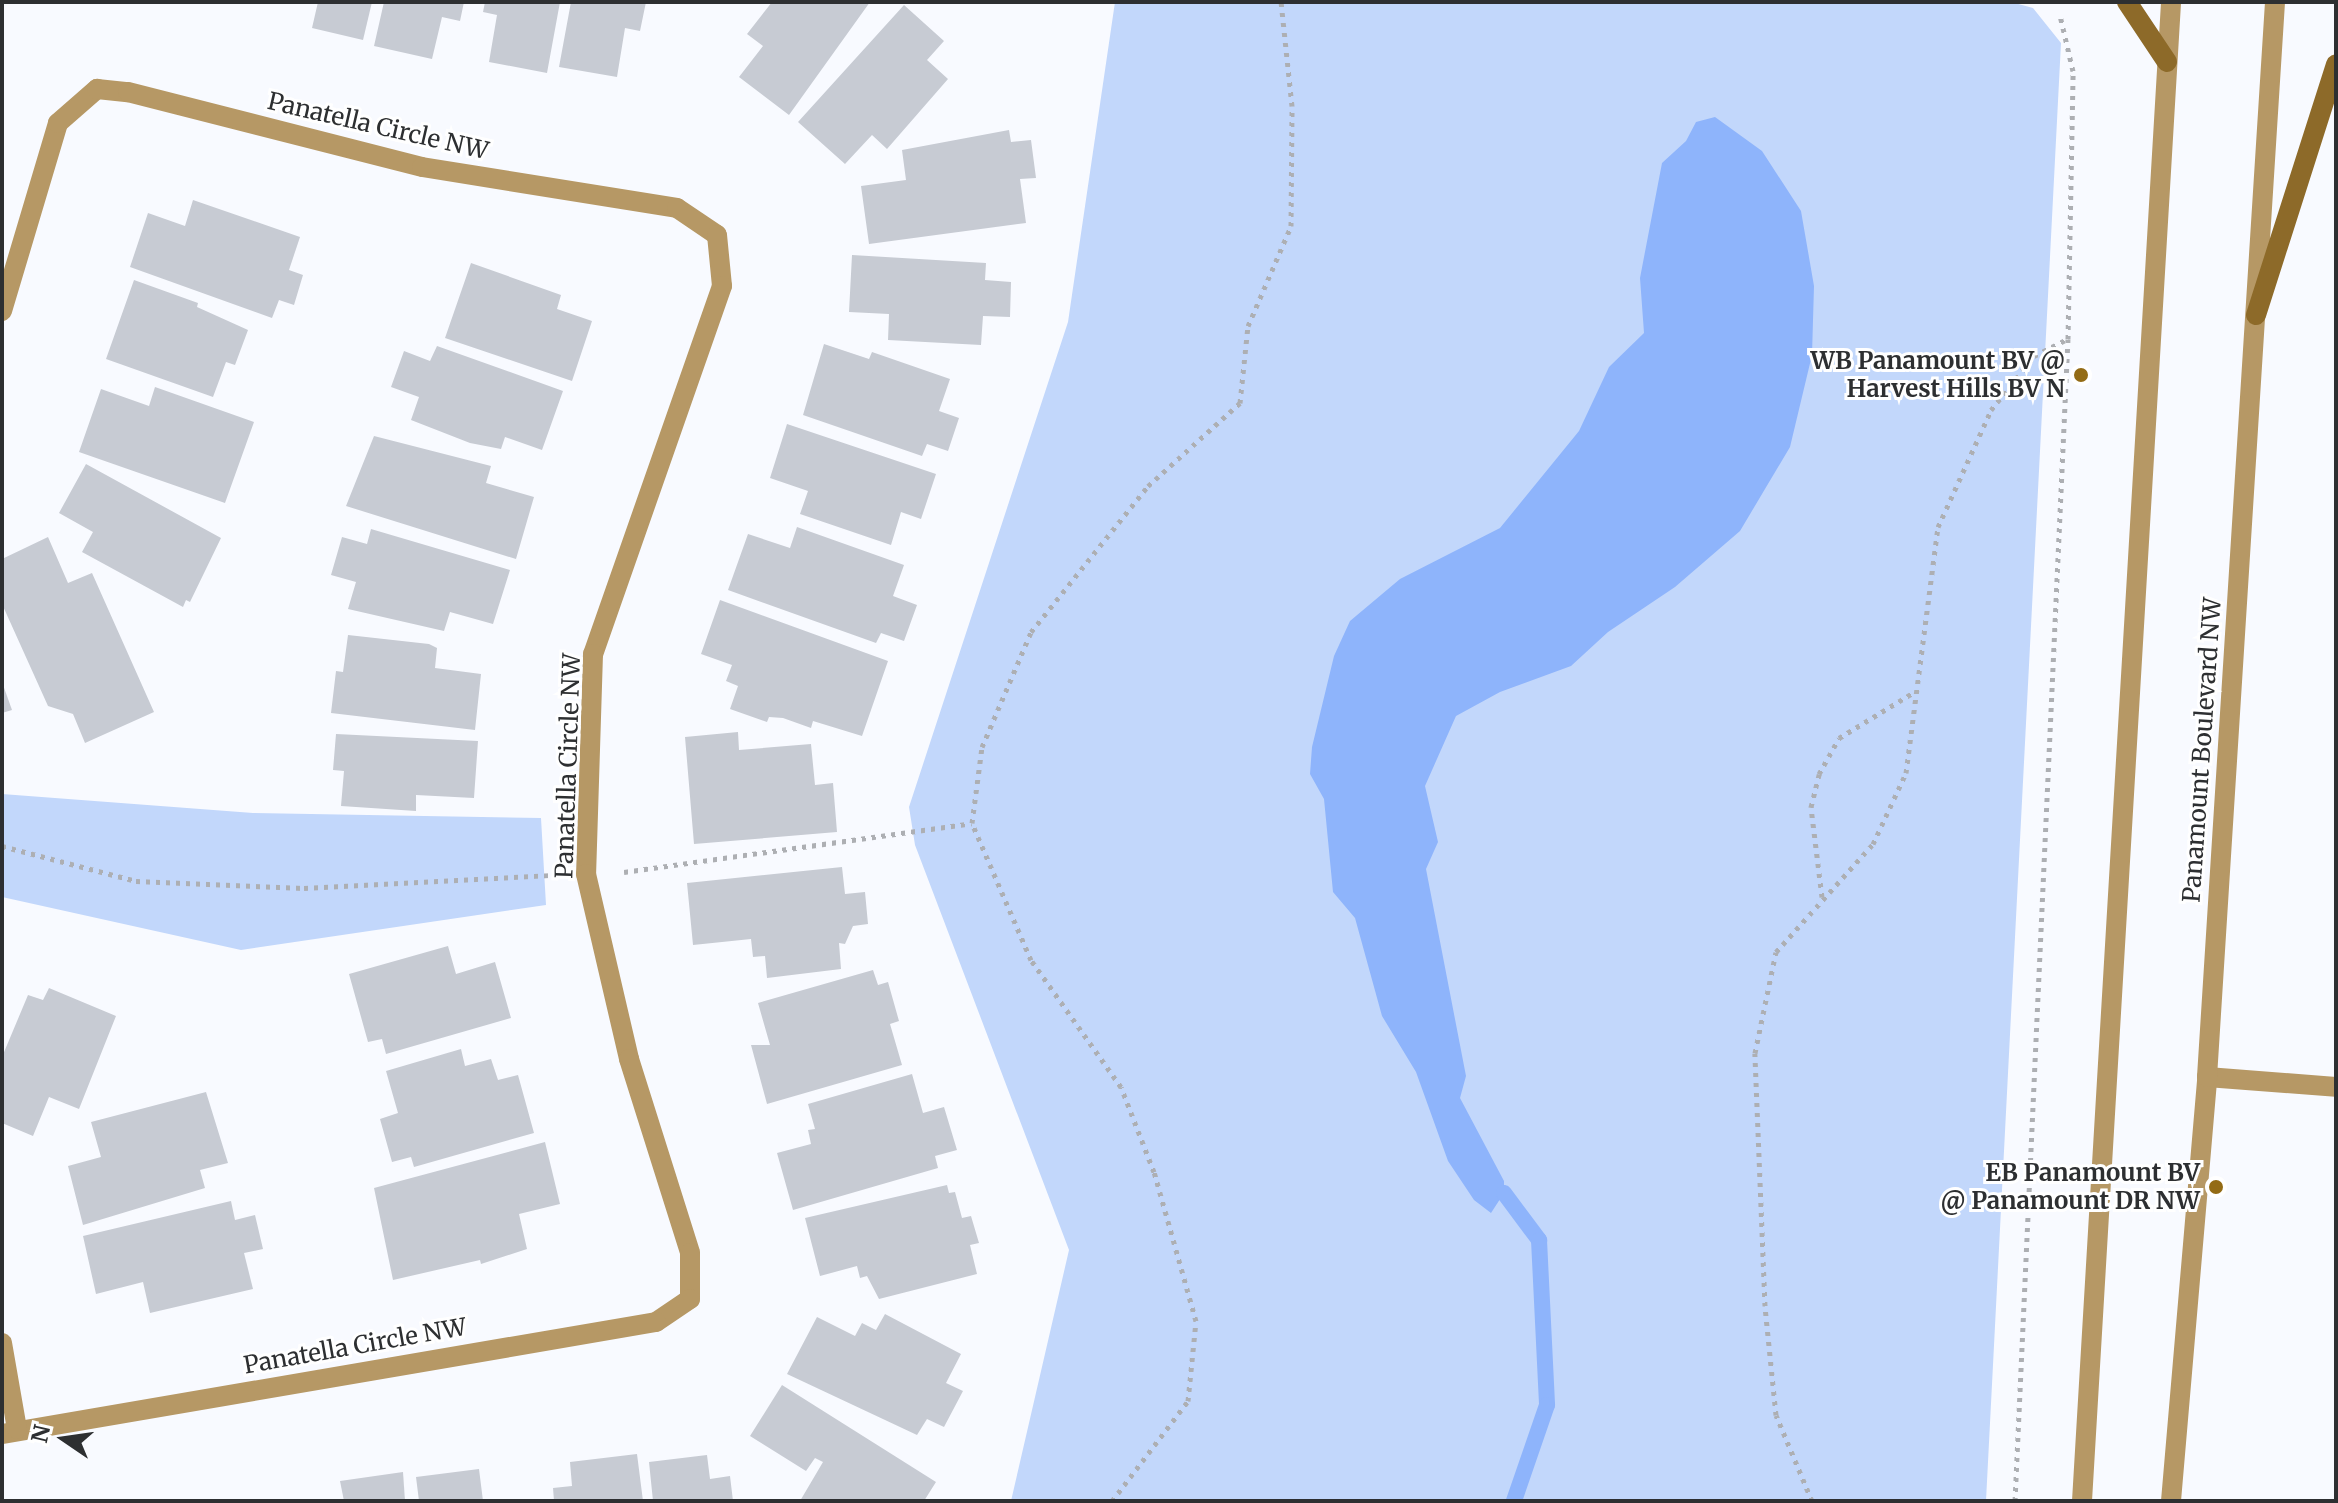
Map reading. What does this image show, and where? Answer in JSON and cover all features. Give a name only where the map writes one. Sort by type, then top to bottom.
[{"type":"main road","points":[[2127,2],[2167,62]]},
{"type":"main road","points":[[2256,315],[2336,64]]},
{"type":"street","points":[[2082,1501],[2171,2]]},
{"type":"street","name":"Panamount Boulevard NW","points":[[2171,1501],[2207,1077],[2275,2]]},
{"type":"street","name":"Panatella Circle NW","points":[[2,311],[58,123],[97,89],[128,92],[422,167],[677,208],[717,235],[722,286],[593,654],[586,874],[629,1059],[690,1253],[690,1299],[656,1322],[10,1432]]},
{"type":"street","points":[[2207,1077],[2336,1087]]},
{"type":"street","points":[[2,1343],[10,1432]]},
{"type":"path","points":[[1112,1501],[1188,1401],[1196,1321],[1154,1172],[1121,1087],[1031,960],[972,823],[982,747],[1031,632],[1148,486],[1240,403],[1248,326],[1291,226],[1292,106],[1281,2]]},
{"type":"path","points":[[2015,1501],[2068,339],[2073,71],[2060,15]]},
{"type":"path","points":[[1812,1501],[1776,1415],[1765,1306],[1755,1053],[1776,952],[1873,844],[1906,773],[1914,692],[1938,527],[1991,410],[2034,356],[2068,339]]},
{"type":"path","points":[[1822,898],[1811,807],[1819,774],[1839,738],[1914,692]]},
{"type":"path","points":[[2,846],[136,881],[304,888],[586,874],[972,823]]},
{"type":"shaded area","points":[[1115,2],[2011,2],[2033,8],[2061,43],[1986,1501],[1011,1501],[1069,1250],[915,845],[909,807],[1068,322]]},
{"type":"shaded area","points":[[2,794],[253,813],[541,818],[546,905],[241,950],[2,897]]},
{"type":"water","points":[[1715,117],[1762,151],[1801,211],[1814,286],[1812,355],[1790,447],[1740,531],[1675,587],[1608,632],[1571,666],[1500,692],[1456,716],[1425,786],[1438,842],[1426,869],[1466,1076],[1460,1098],[1504,1181],[1504,1193],[1491,1213],[1474,1200],[1448,1161],[1416,1072],[1382,1016],[1355,918],[1333,892],[1324,799],[1310,774],[1312,747],[1334,656],[1350,621],[1400,579],[1500,528],[1579,431],[1609,367],[1644,333],[1640,278],[1662,163],[1686,141],[1696,122]]},
{"type":"building","points":[[318,2],[372,2],[363,40],[312,28]]},
{"type":"building","points":[[384,2],[464,2],[460,21],[442,17],[432,59],[374,46]]},
{"type":"building","points":[[485,2],[560,2],[547,73],[489,62],[497,15],[483,12]]},
{"type":"building","points":[[571,2],[646,2],[640,31],[625,28],[617,77],[559,67]]},
{"type":"building","points":[[772,2],[870,2],[789,115],[739,77],[763,46],[747,34]]},
{"type":"building","points":[[904,5],[944,41],[927,60],[948,79],[887,149],[872,135],[845,164],[798,122]]},
{"type":"building","points":[[1009,130],[1011,142],[1031,140],[1036,178],[1020,179],[1026,223],[869,244],[861,186],[906,180],[902,150]]},
{"type":"building","points":[[193,200],[300,237],[289,270],[303,275],[294,305],[279,300],[272,318],[130,267],[148,213],[185,226]]},
{"type":"building","points":[[852,255],[986,263],[985,280],[1011,282],[1010,317],[983,316],[981,345],[888,340],[889,314],[849,312]]},
{"type":"building","points":[[471,263],[561,295],[557,309],[592,321],[572,381],[445,338]]},
{"type":"building","points":[[134,280],[198,303],[197,307],[248,330],[235,365],[226,362],[213,397],[106,359]]},
{"type":"building","points":[[824,344],[869,359],[872,352],[950,379],[939,411],[959,418],[948,451],[927,444],[922,456],[803,415]]},
{"type":"building","points":[[437,346],[563,391],[542,450],[505,437],[501,449],[470,443],[411,420],[419,397],[391,387],[404,351],[430,361]]},
{"type":"building","points":[[155,387],[254,422],[225,503],[79,452],[101,389],[149,406]]},
{"type":"building","points":[[787,424],[936,474],[921,519],[901,512],[891,545],[800,514],[808,491],[770,478]]},
{"type":"building","points":[[374,436],[491,466],[486,483],[534,497],[516,559],[346,506]]},
{"type":"building","points":[[86,464],[221,538],[190,602],[186,600],[183,607],[82,552],[93,532],[59,513]]},
{"type":"building","points":[[797,527],[904,565],[893,596],[917,605],[904,641],[881,633],[876,643],[728,590],[748,534],[790,548]]},
{"type":"building","points":[[371,529],[510,570],[493,624],[450,612],[444,631],[348,609],[356,582],[331,575],[342,537],[367,544]]},
{"type":"building","points":[[48,537],[68,583],[92,573],[154,712],[85,743],[73,714],[48,706],[2,604],[2,559]]},
{"type":"building","points":[[720,600],[888,661],[862,736],[813,721],[811,728],[783,718],[769,717],[767,722],[730,709],[738,686],[726,681],[732,665],[701,654]]},
{"type":"building","points":[[348,635],[429,644],[437,648],[435,668],[481,674],[475,730],[331,713],[336,671],[343,672]]},
{"type":"building","points":[[2,682],[12,710],[2,713]]},
{"type":"building","points":[[738,732],[739,750],[811,744],[815,785],[833,783],[837,832],[694,844],[685,737]]},
{"type":"building","points":[[336,734],[478,741],[474,798],[416,795],[416,811],[341,806],[344,771],[333,770]]},
{"type":"building","points":[[842,867],[845,894],[865,892],[868,924],[853,926],[845,944],[839,943],[841,969],[767,978],[765,956],[753,957],[751,939],[693,945],[687,883]]},
{"type":"building","points":[[448,946],[456,974],[495,962],[511,1018],[386,1054],[382,1039],[368,1042],[349,974]]},
{"type":"building","points":[[873,970],[878,985],[888,982],[899,1021],[890,1024],[902,1065],[767,1104],[751,1045],[770,1045],[758,1003]]},
{"type":"building","points":[[49,988],[116,1016],[79,1109],[49,1097],[33,1136],[2,1123],[2,1057],[28,995],[43,1000]]},
{"type":"building","points":[[461,1049],[465,1066],[491,1059],[498,1080],[518,1075],[534,1133],[414,1167],[411,1157],[392,1162],[380,1119],[398,1113],[386,1071]]},
{"type":"building","points":[[912,1074],[923,1113],[944,1107],[957,1150],[935,1156],[938,1168],[793,1210],[777,1153],[811,1144],[808,1130],[815,1129],[808,1104]]},
{"type":"building","points":[[206,1092],[228,1163],[200,1170],[205,1188],[83,1225],[68,1166],[101,1157],[91,1122]]},
{"type":"building","points":[[545,1142],[560,1204],[519,1214],[527,1249],[481,1264],[480,1260],[393,1280],[374,1188]]},
{"type":"building","points":[[947,1185],[949,1193],[955,1192],[962,1218],[971,1216],[979,1243],[970,1245],[977,1274],[879,1299],[867,1276],[860,1278],[857,1266],[820,1276],[805,1218]]},
{"type":"building","points":[[231,1201],[235,1220],[255,1215],[263,1249],[244,1253],[253,1289],[150,1313],[143,1282],[96,1294],[83,1236]]},
{"type":"building","points":[[885,1314],[961,1354],[946,1383],[963,1391],[944,1427],[927,1419],[917,1435],[787,1374],[817,1317],[855,1336],[862,1323],[876,1330]]},
{"type":"building","points":[[782,1385],[936,1482],[924,1501],[800,1501],[823,1462],[815,1458],[806,1471],[750,1436]]},
{"type":"building","points":[[637,1454],[643,1501],[554,1501],[553,1488],[572,1486],[570,1462]]},
{"type":"building","points":[[707,1455],[710,1479],[730,1476],[733,1501],[653,1501],[649,1462]]},
{"type":"building","points":[[479,1469],[483,1501],[419,1501],[416,1477]]},
{"type":"building","points":[[403,1472],[405,1501],[344,1501],[340,1481]]},
{"type":"waterway","points":[[1504,1193],[1539,1240],[1547,1405],[1514,1501]]},
{"type":"place","name":"WB Panamount BV @ Harvest Hills BV N","points":[[2081,375]]},
{"type":"place","name":"EB Panamount BV @ Panamount DR NW","points":[[2216,1187]]}]
